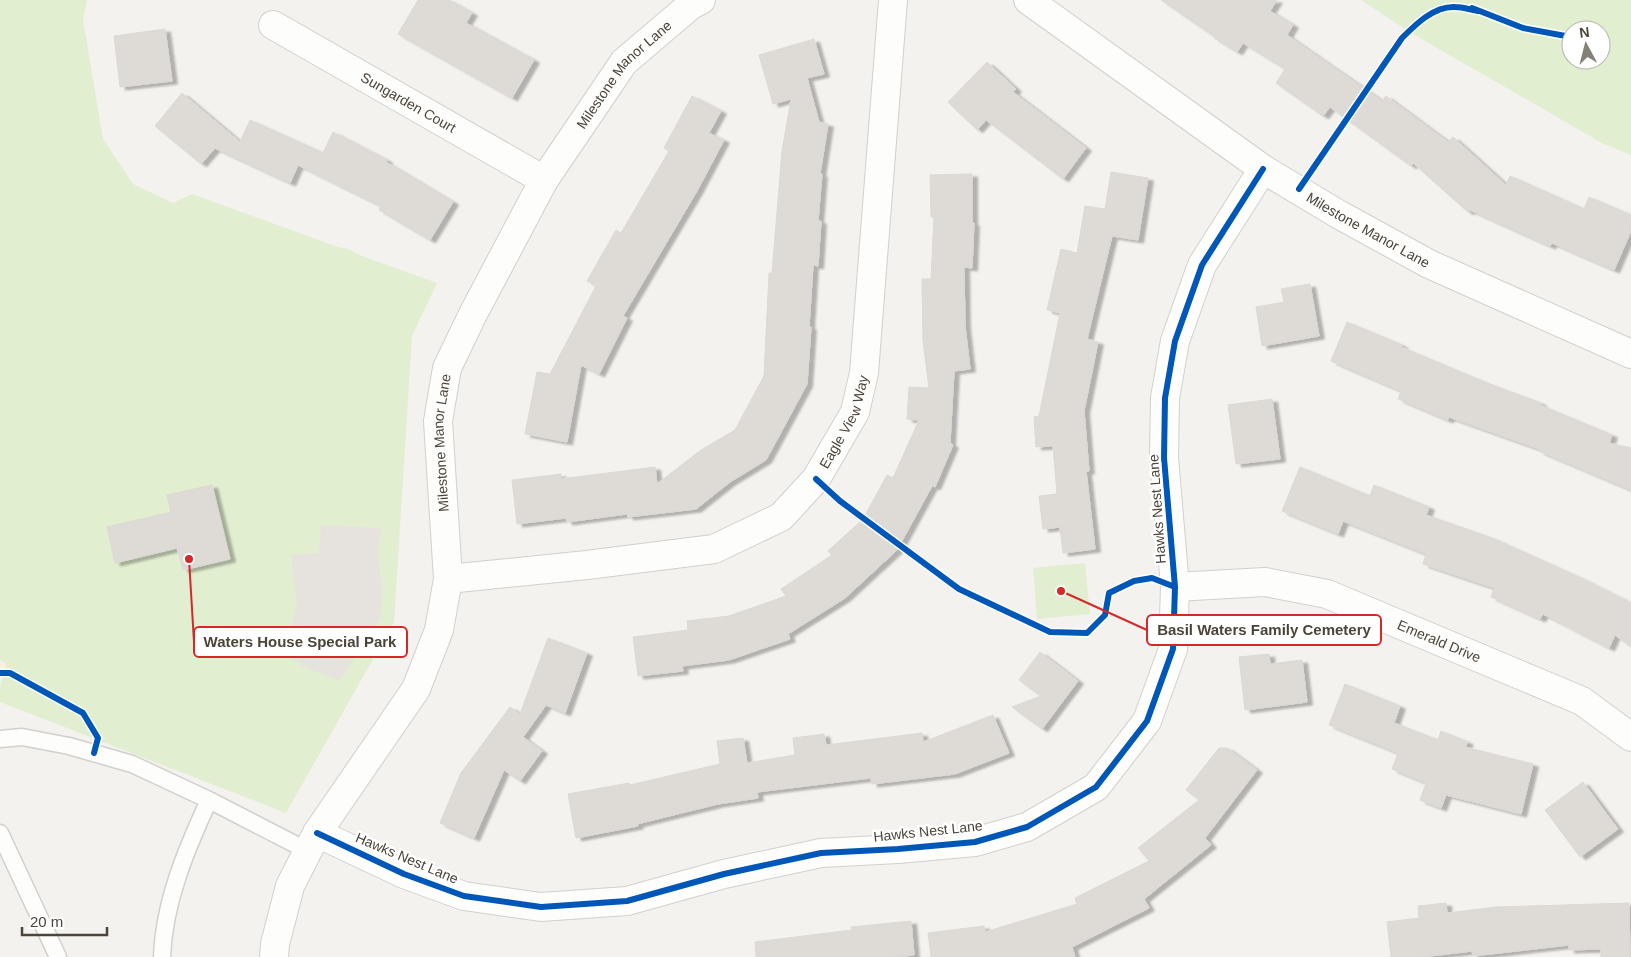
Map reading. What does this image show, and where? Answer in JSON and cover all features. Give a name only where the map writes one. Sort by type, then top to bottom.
[{"type":"street","name":"Milestone Manor Lane","points":[[274,957],[275,944],[290,886],[312,842],[416,689],[439,630],[448,579],[438,421],[447,368],[473,314],[544,180],[624,62],[691,5],[701,0]]},
{"type":"street","name":"Eagle View Way","points":[[448,579],[714,549],[781,517],[816,479],[855,412],[864,373],[893,0]]},
{"type":"street","name":"Milestone Manor Lane","points":[[1028,0],[1263,169],[1338,214],[1429,264],[1631,354]]},
{"type":"street","name":"Sungarden Court","points":[[273,25],[544,180]]},
{"type":"street","name":"Hawks Nest Lane","points":[[312,842],[464,896],[540,907],[628,901],[724,874],[821,853],[975,842],[1027,827],[1096,787],[1147,721],[1173,649],[1175,587],[1164,458],[1165,398],[1175,341],[1202,265],[1263,169]]},
{"type":"street","name":"Emerald Drive","points":[[1175,587],[1265,582],[1327,594],[1582,700],[1631,737]]},
{"type":"lane","points":[[0,739],[22,737],[69,746],[132,764],[209,800],[312,842]]},
{"type":"lane","points":[[162,957],[172,892],[190,840],[209,800]]},
{"type":"lane","points":[[0,833],[58,957]]},
{"type":"green space","points":[[0,0],[87,0],[83,20],[103,139],[133,184],[173,203],[192,194],[348,249],[362,256],[437,283],[412,336],[394,622],[286,813],[0,702],[0,688],[6,664],[0,660]]},
{"type":"green space","points":[[1361,0],[1631,0],[1631,155],[1602,143],[1413,34]]},
{"type":"green space","points":[[1085,563],[1090,614],[1037,619],[1033,568]]},
{"type":"shaded area","points":[[321,525],[381,528],[378,551],[382,593],[380,619],[340,680],[304,667],[284,651],[297,605],[291,555],[319,553]]},
{"type":"building","points":[[418,0],[449,0],[472,13],[466,23],[534,60],[512,98],[398,34]]},
{"type":"building","points":[[1161,0],[1277,0],[1270,11],[1293,25],[1287,35],[1382,101],[1386,96],[1448,142],[1453,137],[1506,185],[1510,176],[1584,209],[1589,197],[1631,215],[1631,231],[1614,270],[1552,243],[1550,246],[1470,210],[1468,212],[1413,163],[1411,166],[1330,107],[1323,116],[1276,83],[1285,69],[1243,43],[1237,52]]},
{"type":"building","points":[[165,29],[172,81],[120,87],[114,36]]},
{"type":"building","points":[[814,39],[824,74],[807,78],[819,122],[828,124],[820,174],[822,174],[818,221],[821,221],[818,266],[813,265],[807,384],[766,460],[730,482],[696,509],[628,517],[627,514],[567,522],[566,518],[517,524],[512,480],[561,474],[560,479],[655,467],[657,484],[701,450],[735,430],[764,376],[769,273],[772,273],[782,151],[791,99],[773,104],[759,55]]},
{"type":"building","points":[[987,62],[1016,89],[1013,92],[1086,148],[1063,179],[986,120],[977,130],[948,102]]},
{"type":"building","points":[[182,93],[240,142],[250,120],[323,153],[333,132],[387,160],[386,162],[453,202],[430,240],[379,210],[381,206],[298,165],[290,183],[215,148],[201,164],[155,126]]},
{"type":"building","points":[[692,96],[721,111],[709,133],[724,140],[697,191],[623,316],[627,318],[599,374],[581,365],[567,442],[525,434],[537,372],[550,374],[596,286],[587,281],[616,230],[621,233],[669,151],[664,148]]},
{"type":"building","points":[[1111,172],[1148,178],[1138,240],[1112,236],[1087,339],[1098,342],[1084,411],[1089,471],[1086,471],[1095,549],[1063,553],[1060,527],[1043,529],[1039,496],[1057,494],[1053,446],[1036,447],[1034,417],[1039,416],[1060,313],[1047,310],[1061,249],[1077,253],[1085,206],[1105,209]]},
{"type":"building","points":[[972,174],[972,223],[974,223],[972,268],[964,267],[965,326],[970,369],[954,371],[950,443],[953,445],[935,487],[932,486],[897,550],[845,598],[788,634],[790,639],[729,660],[682,666],[683,671],[638,676],[633,637],[688,630],[687,621],[729,616],[786,596],[781,589],[832,555],[828,551],[863,519],[887,475],[893,478],[919,420],[907,419],[909,387],[929,388],[923,341],[922,279],[931,279],[934,217],[931,217],[930,175]]},
{"type":"building","points":[[1310,284],[1319,336],[1262,346],[1256,307],[1284,302],[1281,289]]},
{"type":"building","points":[[1347,322],[1402,345],[1401,347],[1541,403],[1540,405],[1612,435],[1609,443],[1631,448],[1631,490],[1539,451],[1539,449],[1449,417],[1448,420],[1398,399],[1401,391],[1331,361]]},
{"type":"building","points":[[1272,399],[1280,459],[1236,464],[1228,405]]},
{"type":"building","points":[[1300,467],[1370,496],[1374,485],[1429,507],[1426,515],[1492,538],[1631,603],[1631,647],[1615,635],[1609,648],[1543,614],[1540,619],[1491,597],[1494,588],[1423,564],[1426,554],[1343,521],[1338,534],[1282,511]]},
{"type":"building","points":[[212,485],[230,559],[183,570],[177,548],[115,563],[107,527],[171,512],[167,495]]},
{"type":"building","points":[[548,638],[587,653],[565,713],[546,705],[523,737],[542,751],[520,781],[504,770],[474,838],[440,823],[461,773],[510,707],[520,714]]},
{"type":"building","points":[[1040,652],[1078,681],[1042,729],[1012,707],[1041,696],[1019,680]]},
{"type":"building","points":[[1269,654],[1270,664],[1302,660],[1307,702],[1245,710],[1239,657]]},
{"type":"building","points":[[1345,684],[1400,706],[1394,723],[1438,740],[1441,731],[1468,742],[1465,747],[1533,764],[1521,814],[1446,795],[1441,808],[1420,800],[1426,783],[1392,769],[1398,753],[1329,725]]},
{"type":"building","points":[[993,715],[1009,753],[955,774],[872,784],[871,778],[757,792],[758,798],[718,804],[637,824],[638,826],[576,838],[568,794],[629,783],[630,785],[720,764],[717,741],[743,738],[747,763],[795,755],[793,738],[824,734],[826,745],[922,733],[923,742]]},
{"type":"building","points":[[1219,748],[1227,748],[1257,770],[1205,838],[1211,845],[1144,899],[1149,908],[1072,947],[1075,957],[931,957],[928,933],[984,926],[985,932],[1077,904],[1075,898],[1149,861],[1138,848],[1199,800],[1186,790]]},
{"type":"building","points":[[1583,782],[1618,829],[1580,857],[1545,810]]},
{"type":"building","points":[[1446,903],[1447,913],[1496,907],[1629,903],[1630,957],[1601,957],[1601,949],[1569,950],[1569,945],[1473,956],[1472,951],[1422,957],[1391,957],[1387,922],[1419,918],[1418,906]]},
{"type":"building","points":[[911,921],[914,955],[894,957],[756,957],[755,942],[852,930],[851,927]]},
{"type":"cycle path","points":[[1299,189],[1402,38],[1413,27],[1426,17],[1447,7],[1461,7],[1478,11]]},
{"type":"cycle path","points":[[1472,8],[1523,28],[1561,35]]},
{"type":"cycle path","points":[[317,833],[404,874],[464,896],[541,907],[627,901],[724,874],[821,853],[975,842],[1027,827],[1096,787],[1147,721],[1173,649],[1175,587],[1164,458],[1165,398],[1175,341],[1202,265],[1263,169]]},
{"type":"cycle path","points":[[816,479],[840,501],[959,589],[1050,632],[1087,633],[1105,615],[1109,593],[1134,581],[1152,578],[1175,587]]},
{"type":"cycle path","points":[[0,673],[10,673],[83,713],[98,738],[94,753]]},
{"type":"place","name":"Waters House Special Park","points":[[189,559]]},
{"type":"place","name":"Basil Waters Family Cemetery","points":[[1061,591]]}]
